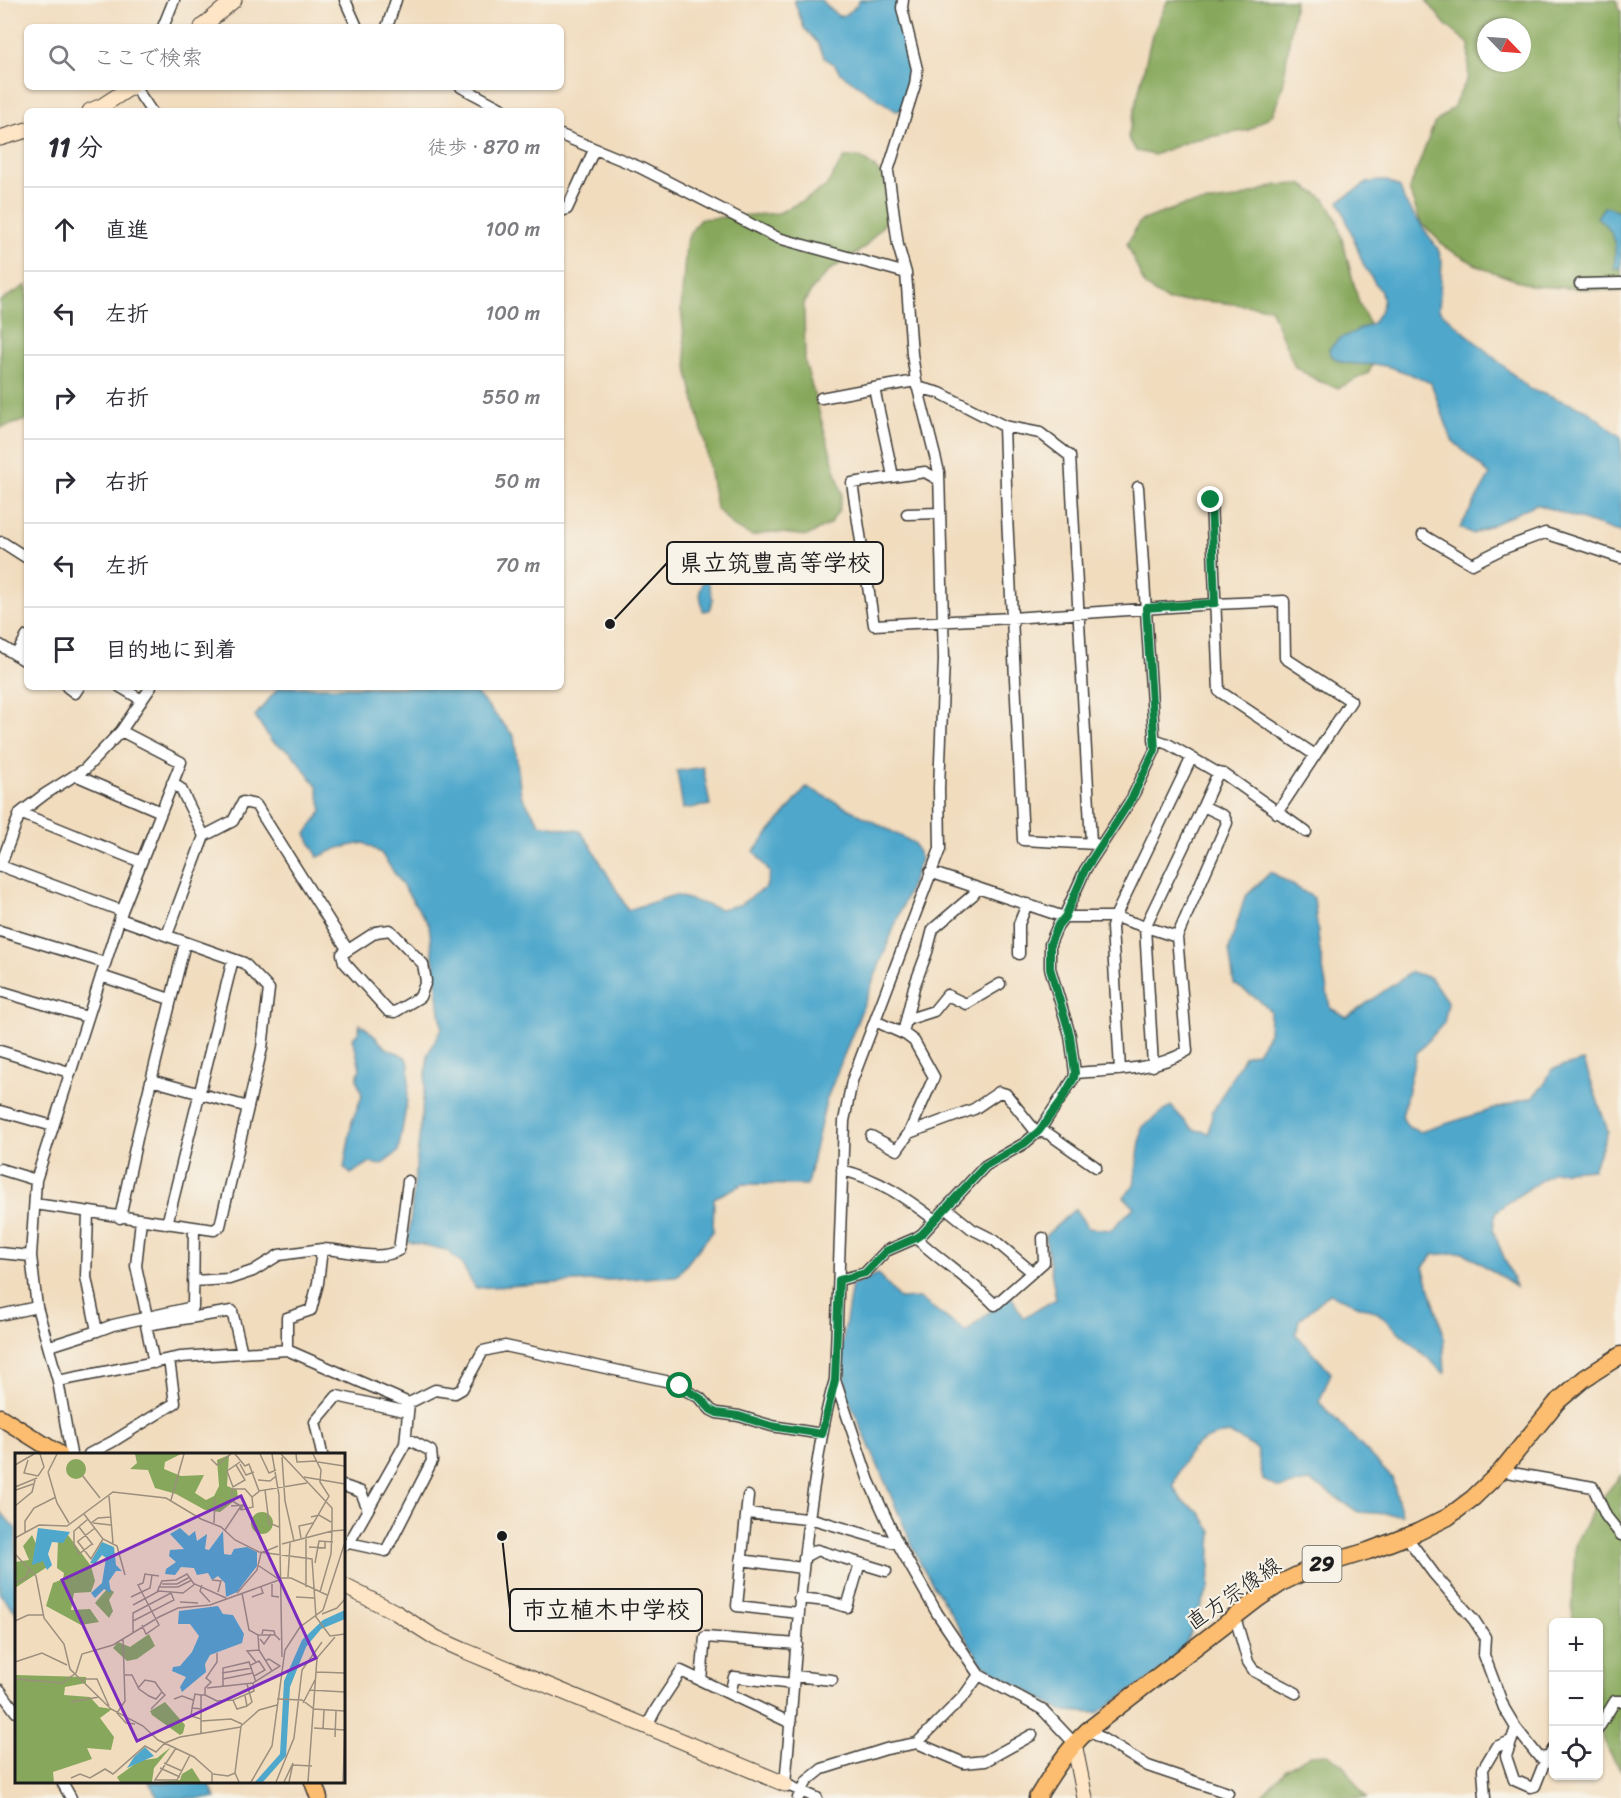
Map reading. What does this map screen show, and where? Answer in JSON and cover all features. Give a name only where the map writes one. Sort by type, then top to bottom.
[{"type":"main road","name":"直方宗像線","points":[[1037,1798],[1057,1765],[1074,1743],[1088,1730],[1259,1598],[1310,1569],[1368,1551],[1405,1535],[1418,1532],[1448,1517],[1502,1471],[1557,1402],[1585,1378],[1621,1355]]},
{"type":"main road","points":[[0,1417],[56,1453]]},
{"type":"main road","points":[[313,1783],[319,1798]]},
{"type":"street","points":[[164,24],[174,0]]},
{"type":"street","points":[[206,24],[234,0]]},
{"type":"street","points":[[345,0],[356,24]]},
{"type":"street","points":[[388,24],[396,0]]},
{"type":"street","points":[[785,1784],[799,1598],[808,1519],[822,1434],[835,1380],[844,1121],[852,1081],[940,849],[939,788],[944,620],[939,472],[916,384],[906,273],[898,245],[888,171],[915,85],[917,69],[902,8],[903,0]]},
{"type":"street","points":[[97,108],[128,90]]},
{"type":"street","points":[[135,90],[149,108]]},
{"type":"street","points":[[467,90],[500,108]]},
{"type":"street","points":[[0,138],[24,131]]},
{"type":"street","points":[[564,136],[639,167],[778,238],[906,273]]},
{"type":"street","points":[[564,210],[567,209],[594,150]]},
{"type":"street","points":[[1580,284],[1621,283]]},
{"type":"street","points":[[821,398],[874,388],[916,384],[940,393],[1004,426],[1040,433],[1070,456],[1096,844]]},
{"type":"street","points":[[874,388],[893,476]]},
{"type":"street","points":[[1004,426],[1023,840],[1096,844]]},
{"type":"street","points":[[939,480],[925,472],[852,483],[874,625],[1012,618],[1215,603],[1284,601],[1285,657],[1351,701],[1277,813]]},
{"type":"street","points":[[839,1280],[865,1273],[886,1251],[916,1238],[985,1166],[1025,1143],[1038,1132],[1061,1101],[1075,1073],[1070,1035],[1050,968],[1050,944],[1058,925],[1065,917],[1096,844],[1137,788],[1155,750],[1138,487]]},
{"type":"street","points":[[1211,500],[1219,691],[1315,755]]},
{"type":"street","points":[[908,514],[939,513]]},
{"type":"street","points":[[1423,535],[1472,564],[1545,532],[1621,558]]},
{"type":"street","points":[[0,543],[2,542],[24,556]]},
{"type":"street","points":[[16,655],[24,641]]},
{"type":"street","points":[[0,645],[24,660]]},
{"type":"street","points":[[125,690],[142,700]]},
{"type":"street","points":[[35,1204],[214,1230],[220,1226],[262,1048],[269,989],[244,963],[184,943],[0,866],[20,813],[85,769],[121,731],[149,690]]},
{"type":"street","points":[[71,1453],[50,1346],[37,1307],[31,1256],[36,1180],[121,915],[181,762],[121,731]]},
{"type":"street","points":[[1154,739],[1224,774],[1306,832]]},
{"type":"street","points":[[1120,1070],[1112,927],[1191,759]]},
{"type":"street","points":[[1153,1066],[1145,927],[1218,773]]},
{"type":"street","points":[[75,775],[161,812]]},
{"type":"street","points":[[172,783],[181,789],[204,836]]},
{"type":"street","points":[[167,935],[204,836],[233,821],[243,802],[256,806],[347,949]]},
{"type":"street","points":[[1075,1073],[1153,1066],[1187,1051],[1177,937],[1227,823],[1224,816],[1203,806]]},
{"type":"street","points":[[20,813],[141,862]]},
{"type":"street","points":[[930,872],[1065,917],[1115,917],[1177,937]]},
{"type":"street","points":[[903,1033],[914,987],[933,929],[978,888]]},
{"type":"street","points":[[1020,954],[1019,924],[1027,904]]},
{"type":"street","points":[[390,930],[423,964],[426,981],[424,991],[420,997],[403,1007],[388,1011],[344,962],[342,954],[347,949],[376,932],[390,930]]},
{"type":"street","points":[[0,931],[105,963]]},
{"type":"street","points":[[120,1218],[184,943]]},
{"type":"street","points":[[167,1224],[233,959]]},
{"type":"street","points":[[101,976],[170,999]]},
{"type":"street","points":[[906,1020],[934,1011],[946,995],[966,1004],[1000,984]]},
{"type":"street","points":[[0,991],[87,1017]]},
{"type":"street","points":[[871,1136],[897,1150],[909,1133],[934,1077],[914,1041],[903,1033],[875,1021]]},
{"type":"street","points":[[0,1051],[69,1072]]},
{"type":"street","points":[[151,1080],[248,1107]]},
{"type":"street","points":[[909,1133],[974,1109],[999,1092],[1006,1094],[1038,1132],[1049,1134],[1096,1167]]},
{"type":"street","points":[[0,1111],[53,1125]]},
{"type":"street","points":[[0,1169],[36,1180]]},
{"type":"street","points":[[842,1170],[898,1192],[935,1220]]},
{"type":"street","points":[[193,1281],[229,1279],[253,1271],[279,1255],[322,1249],[371,1255],[392,1254],[399,1250],[408,1181]]},
{"type":"street","points":[[946,1208],[972,1229],[994,1240],[1032,1272]]},
{"type":"street","points":[[88,1212],[86,1277],[97,1331]]},
{"type":"street","points":[[141,1220],[136,1266],[147,1317]]},
{"type":"street","points":[[50,1346],[113,1325],[193,1307],[194,1227]]},
{"type":"street","points":[[916,1238],[952,1269],[976,1285],[996,1305],[1044,1262],[1043,1238]]},
{"type":"street","points":[[287,1350],[287,1318],[311,1310],[318,1283],[322,1249]]},
{"type":"street","points":[[0,1253],[31,1256]]},
{"type":"street","points":[[0,1315],[37,1307]]},
{"type":"street","points":[[154,1363],[146,1326],[232,1311],[242,1353]]},
{"type":"street","points":[[322,1453],[315,1422],[337,1396],[408,1407],[435,1390],[455,1393],[462,1389],[483,1351],[505,1346],[670,1382],[700,1398],[717,1413],[739,1416],[771,1426],[822,1434]]},
{"type":"street","points":[[58,1381],[169,1360],[287,1350],[408,1407]]},
{"type":"street","points":[[93,1453],[175,1403],[169,1360]]},
{"type":"street","points":[[835,1380],[870,1481],[898,1544],[937,1613],[979,1676],[1042,1709],[1074,1743],[1085,1798]]},
{"type":"street","points":[[406,1438],[432,1451],[432,1461],[386,1551],[346,1544],[405,1444],[408,1407]]},
{"type":"street","points":[[1502,1471],[1593,1487],[1606,1516],[1621,1535]]},
{"type":"street","points":[[345,1486],[361,1492],[368,1509]]},
{"type":"street","points":[[748,1496],[737,1606],[798,1613]]},
{"type":"street","points":[[747,1513],[808,1519],[898,1544]]},
{"type":"street","points":[[1405,1535],[1434,1574],[1474,1620],[1485,1637],[1484,1655],[1504,1708],[1516,1728],[1539,1757],[1549,1755]]},
{"type":"street","points":[[741,1560],[803,1562],[817,1550],[886,1571]]},
{"type":"street","points":[[799,1598],[827,1601],[847,1607],[860,1563]]},
{"type":"street","points":[[345,1586],[396,1612],[436,1638],[785,1784],[800,1795],[817,1798]]},
{"type":"street","points":[[1235,1617],[1248,1662],[1254,1671],[1296,1693]]},
{"type":"street","points":[[701,1680],[705,1637],[797,1644]]},
{"type":"street","points":[[647,1726],[681,1671],[791,1723]]},
{"type":"street","points":[[917,1743],[964,1696],[979,1676]]},
{"type":"street","points":[[730,1694],[734,1677],[832,1680]]},
{"type":"street","points":[[0,1690],[15,1711]]},
{"type":"street","points":[[1601,1726],[1615,1701],[1621,1701]]},
{"type":"street","points":[[1516,1728],[1506,1756],[1514,1780],[1530,1787],[1536,1785],[1543,1766],[1549,1759]]},
{"type":"street","points":[[1088,1730],[1148,1767],[1228,1793]]},
{"type":"street","points":[[800,1795],[807,1781],[822,1769],[886,1749],[917,1743],[964,1763],[985,1761],[1032,1735]]},
{"type":"street","points":[[1485,1798],[1483,1769],[1496,1747],[1511,1741]]},
{"type":"street","points":[[64,1783],[71,1798]]},
{"type":"green space","points":[[1168,0],[1295,0],[1283,86],[1273,114],[1249,130],[1192,140],[1154,155],[1136,151],[1128,137],[1152,35]]},
{"type":"green space","points":[[1426,0],[1617,0],[1618,9],[1621,11],[1621,291],[1532,286],[1482,268],[1446,248],[1420,221],[1409,190],[1434,124],[1453,107],[1468,77],[1469,44],[1445,24]]},
{"type":"green space","points":[[858,157],[876,168],[885,181],[888,189],[890,217],[863,249],[830,270],[813,288],[804,303],[805,362],[842,493],[839,510],[830,524],[807,536],[772,532],[752,536],[734,527],[716,508],[705,443],[688,373],[681,309],[686,244],[690,233],[700,219],[779,213],[826,186],[844,158]]},
{"type":"green space","points":[[1301,184],[1325,199],[1337,220],[1359,303],[1380,345],[1378,357],[1368,373],[1339,388],[1318,381],[1295,367],[1270,308],[1206,301],[1168,301],[1145,286],[1127,244],[1140,221],[1184,205],[1236,199],[1277,185]]},
{"type":"green space","points":[[24,287],[24,421],[0,428],[0,301]]},
{"type":"green space","points":[[1621,1475],[1621,1770],[1603,1738],[1603,1618],[1572,1618],[1575,1544],[1594,1508]]},
{"type":"green space","points":[[1328,1754],[1342,1764],[1366,1798],[1259,1798],[1286,1769],[1309,1755]]},
{"type":"water","points":[[794,0],[821,0],[838,16],[842,16],[853,9],[860,0],[897,0],[912,71],[901,110],[896,111],[840,73],[835,65],[825,58],[817,42],[804,28]]},
{"type":"water","points":[[1388,181],[1400,188],[1405,202],[1438,249],[1442,261],[1439,310],[1530,389],[1587,410],[1621,437],[1621,533],[1536,504],[1473,534],[1460,528],[1490,475],[1452,440],[1431,383],[1391,367],[1344,363],[1332,356],[1329,349],[1339,339],[1373,323],[1383,303],[1381,292],[1364,266],[1339,201],[1367,183]]},
{"type":"water","points":[[1604,207],[1621,212],[1621,268],[1614,268],[1615,245],[1612,234],[1597,217]]},
{"type":"water","points":[[707,578],[713,600],[709,610],[703,611],[700,589]]},
{"type":"water","points":[[277,690],[475,690],[514,736],[521,795],[540,824],[580,831],[628,910],[675,895],[720,909],[739,905],[766,887],[770,873],[754,851],[807,787],[914,843],[921,859],[826,1101],[807,1185],[743,1184],[714,1198],[713,1231],[677,1276],[475,1288],[461,1263],[446,1250],[408,1242],[428,1054],[442,1028],[429,925],[381,853],[364,843],[339,848],[318,857],[306,834],[322,811],[317,786],[291,752],[271,741],[255,716]]},
{"type":"water","points":[[703,767],[710,805],[683,809],[677,771]]},
{"type":"water","points":[[1271,872],[1314,898],[1330,1008],[1347,1017],[1411,972],[1431,978],[1448,1003],[1444,1023],[1416,1054],[1402,1117],[1408,1127],[1420,1132],[1532,1097],[1544,1085],[1552,1069],[1584,1061],[1608,1131],[1593,1169],[1553,1172],[1496,1211],[1493,1231],[1516,1286],[1463,1252],[1433,1255],[1423,1267],[1443,1332],[1445,1374],[1378,1313],[1329,1294],[1299,1320],[1296,1334],[1331,1373],[1319,1402],[1392,1478],[1402,1515],[1358,1512],[1311,1481],[1279,1488],[1263,1480],[1257,1449],[1229,1433],[1198,1444],[1186,1457],[1173,1486],[1183,1502],[1199,1511],[1212,1532],[1209,1588],[1181,1654],[1148,1680],[1097,1713],[1062,1711],[982,1664],[921,1565],[848,1397],[841,1351],[852,1285],[878,1274],[900,1299],[919,1298],[966,1332],[1010,1294],[1023,1318],[1056,1299],[1045,1236],[1075,1209],[1088,1228],[1111,1230],[1134,1207],[1124,1197],[1134,1185],[1142,1127],[1171,1106],[1192,1129],[1209,1133],[1212,1113],[1244,1056],[1257,1052],[1269,1033],[1270,1011],[1258,999],[1234,984],[1229,949],[1245,897]]},
{"type":"water","points":[[360,1024],[387,1048],[407,1059],[409,1076],[407,1104],[398,1152],[381,1165],[369,1163],[351,1174],[344,1168],[352,1121],[362,1096],[357,1079],[360,1068],[353,1038],[358,1033]]},
{"type":"water","points":[[0,1511],[15,1528],[15,1611],[0,1594]]},
{"type":"water","points":[[150,1783],[208,1783],[216,1798],[158,1798]]},
{"type":"place","name":"県立筑豊高等学校","points":[[610,624]]},
{"type":"place","name":"市立植木中学校","points":[[502,1536]]},
{"type":"route","points":[[680,1386],[700,1398],[717,1413],[739,1416],[771,1426],[822,1434],[835,1380],[839,1280],[865,1273],[886,1251],[922,1234],[985,1166],[1025,1143],[1039,1131],[1061,1101],[1075,1073],[1070,1035],[1050,968],[1050,944],[1058,925],[1065,917],[1085,870],[1132,798],[1155,750],[1146,608],[1215,603],[1211,500]]}]
